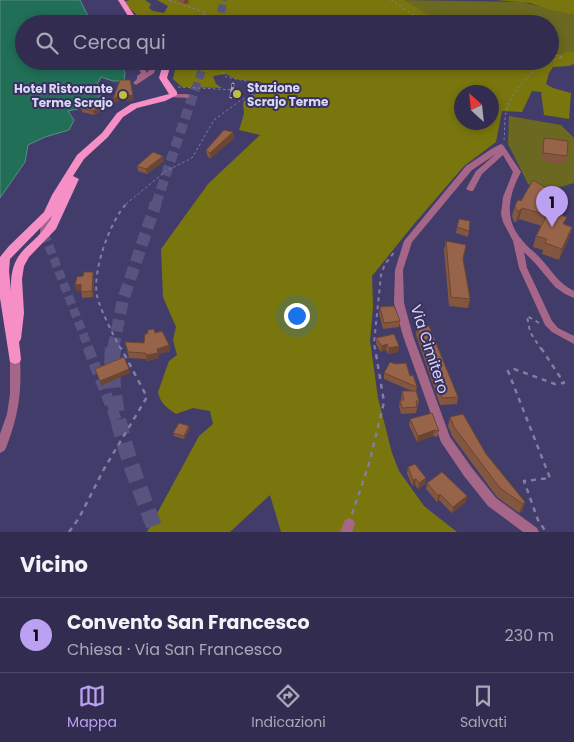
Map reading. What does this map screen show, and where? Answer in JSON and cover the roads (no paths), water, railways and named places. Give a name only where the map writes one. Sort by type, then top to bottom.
[{"type":"main road","points":[[121,0],[131,15]]},
{"type":"main road","points":[[15,359],[6,312],[3,265],[13,248],[49,213],[76,163],[105,135],[120,114],[134,106],[172,96],[174,92],[162,78],[165,70]]},
{"type":"main road","points":[[15,359],[18,313],[16,279],[18,266],[24,255],[51,229],[76,174],[95,143]]},
{"type":"street","points":[[138,81],[144,73],[143,70]]},
{"type":"street","points":[[138,81],[152,70]]},
{"type":"street","points":[[172,96],[188,93]]},
{"type":"street","points":[[470,190],[479,173],[500,154],[498,148]]},
{"type":"street","points":[[498,148],[518,172],[510,183],[504,206],[505,217],[517,241],[523,268],[551,326],[574,340]]},
{"type":"street","name":"Via Cimitero","points":[[498,148],[469,168],[408,242],[399,270],[399,303],[408,336],[445,439],[492,502],[533,532]]},
{"type":"street","points":[[44,233],[45,221],[49,213]]},
{"type":"street","points":[[517,241],[533,256],[556,284],[574,295]]},
{"type":"street","points":[[0,448],[11,421],[16,398],[15,359]]},
{"type":"tunnel","points":[[220,15],[224,0]]},
{"type":"tunnel","points":[[195,90],[202,70]]},
{"type":"tunnel","points":[[156,204],[195,89]]},
{"type":"tunnel","points":[[113,349],[123,300],[156,203]]},
{"type":"tunnel","points":[[44,233],[89,349]]},
{"type":"tunnel","points":[[88,348],[119,427]]},
{"type":"tunnel","points":[[113,348],[112,372],[118,419],[131,465],[156,532]]},
{"type":"railway","points":[[231,97],[233,84]]},
{"type":"place","name":"Stazione Scrajo Terme","points":[[237,94]]},
{"type":"place","name":"Hotel Ristorante Terme Scrajo","points":[[123,95]]},
{"type":"place","name":"Convento San Francesco","points":[[552,227]]}]
